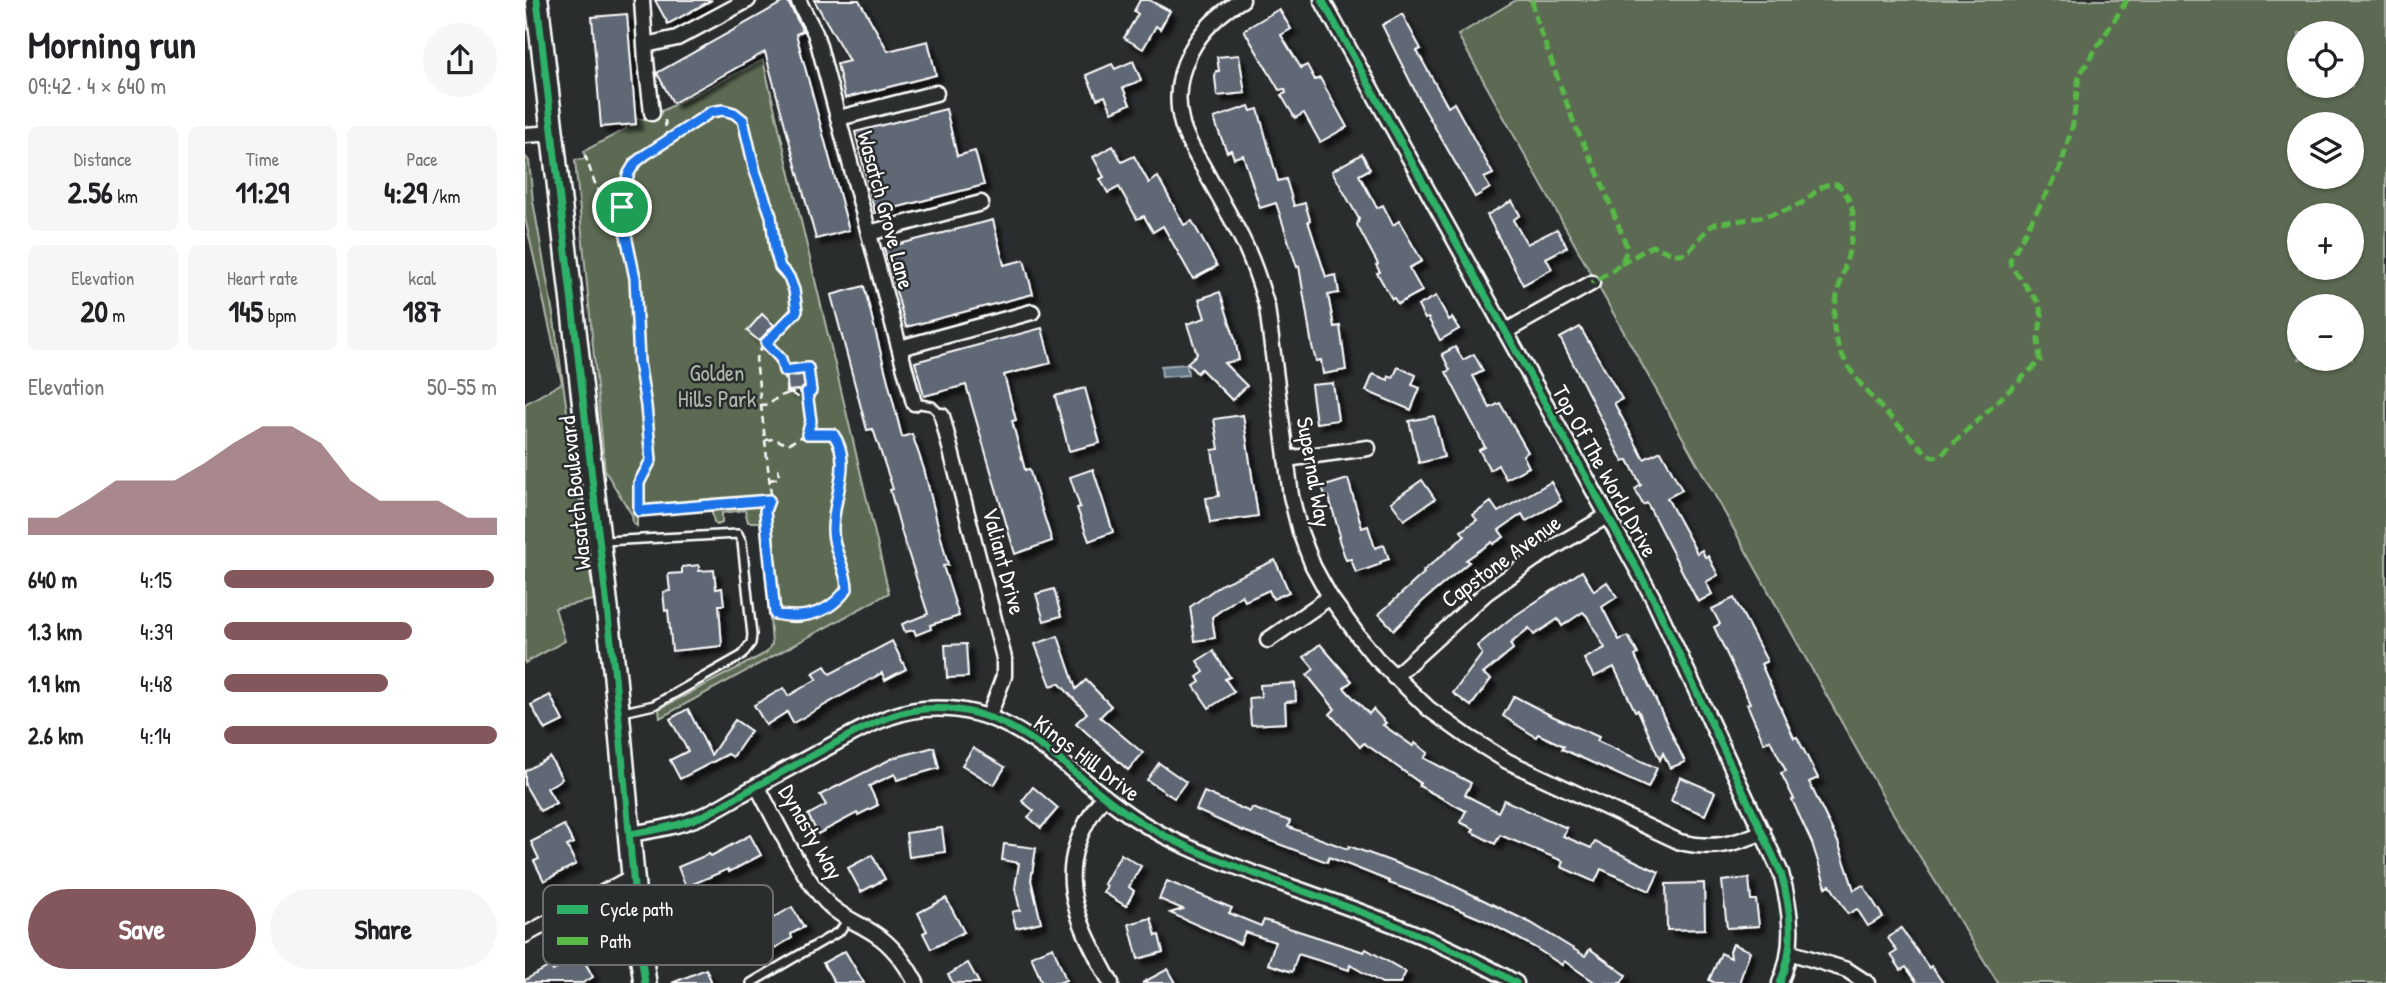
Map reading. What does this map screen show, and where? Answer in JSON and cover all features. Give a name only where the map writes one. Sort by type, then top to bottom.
[{"type":"main road","name":"Wasatch Boulevard","points":[[537,0],[619,713],[635,885]]},
{"type":"main road","name":"Wasatch Boulevard","points":[[643,965],[645,983]]},
{"type":"street","points":[[642,0],[646,45],[658,113]]},
{"type":"street","points":[[646,45],[677,38],[748,0]]},
{"type":"street","name":"Wasatch Grove Lane","points":[[798,0],[815,33],[914,403]]},
{"type":"street","name":"Supernal Way","points":[[1242,0],[1212,21],[1195,40],[1184,63],[1179,104],[1182,124],[1189,142],[1240,235],[1260,282],[1267,307],[1291,496],[1300,532],[1313,566],[1330,597],[1359,638],[1394,677],[1429,709],[1507,761],[1680,842],[1700,847],[1719,846],[1763,832]]},
{"type":"street","name":"Top Of The World Drive","points":[[1322,0],[1653,598],[1763,832],[1781,873],[1788,898],[1791,925],[1789,952],[1780,983]]},
{"type":"street","points":[[839,118],[936,93]]},
{"type":"street","points":[[525,135],[554,133]]},
{"type":"street","points":[[869,233],[981,203]]},
{"type":"street","points":[[1506,331],[1591,284]]},
{"type":"street","points":[[899,348],[1032,312]]},
{"type":"street","name":"Valiant Drive","points":[[942,416],[1002,642],[1004,676],[989,716]]},
{"type":"street","points":[[1286,459],[1369,448]]},
{"type":"street","name":"Capstone Avenue","points":[[1394,677],[1486,593],[1534,559],[1607,516]]},
{"type":"street","points":[[1268,640],[1330,597]]},
{"type":"street","name":"Kings Hill Drive","points":[[630,834],[671,827],[703,816],[862,729],[892,716],[924,709],[957,709],[989,716],[1018,729],[1044,746],[1104,796],[1167,838],[1202,854],[1425,937],[1516,983]]},
{"type":"street","name":"Dynasty Way","points":[[757,786],[811,883],[827,903],[894,949],[916,983]]},
{"type":"street","points":[[1104,796],[1087,817],[1076,846],[1071,877],[1075,907],[1085,936],[1111,983]]},
{"type":"street","points":[[617,885],[634,876]]},
{"type":"street","points":[[525,935],[543,925]]},
{"type":"street","points":[[1789,952],[1847,970],[1867,983]]},
{"type":"lane","name":"Wasatch Grove Lane","points":[[914,403],[932,406],[942,416]]},
{"type":"lane","points":[[600,542],[738,534],[742,542],[752,627],[751,643],[741,656],[654,705],[619,713]]},
{"type":"lane","points":[[751,983],[840,931],[848,919]]},
{"type":"path","points":[[765,440],[773,439],[788,444],[807,434],[833,434],[839,442],[842,474],[833,534],[847,580],[847,589],[831,606],[814,614],[800,617],[775,614],[765,511],[771,495],[770,480],[765,440],[756,358],[766,343],[797,311],[797,299],[789,277],[780,267],[771,216],[755,171],[743,120],[734,113],[723,110],[711,112],[635,163],[624,188],[622,207],[635,278],[639,362],[651,460],[639,483],[639,511],[769,500]]},
{"type":"path","points":[[658,113],[667,141]]},
{"type":"path","points":[[585,155],[603,200],[612,206],[622,207]]},
{"type":"path","points":[[766,343],[781,359],[787,394]]},
{"type":"path","points":[[761,405],[770,404],[787,394],[811,391],[808,368],[784,371]]},
{"type":"path","points":[[807,392],[811,421],[807,434]]},
{"type":"path","points":[[787,394],[803,400],[809,411]]},
{"type":"path","points":[[770,480],[779,478],[778,467]]},
{"type":"green space","points":[[1516,0],[2386,0],[2386,983],[1998,983],[1886,802],[1458,35]]},
{"type":"green space","name":"Golden Hills Park","points":[[763,60],[889,593],[660,718],[659,709],[766,653],[772,644],[762,522],[748,522],[745,510],[722,513],[722,523],[717,525],[711,507],[637,514],[637,526],[605,471],[575,160],[585,159],[584,151],[626,129],[626,124],[635,119],[646,119]]},
{"type":"green space","points":[[525,156],[529,161],[533,201],[554,320],[594,600],[555,608],[565,641],[525,663],[525,404],[562,383],[525,218]]},
{"type":"water","points":[[1187,364],[1188,375],[1162,377],[1161,366]]},
{"type":"building","points":[[655,0],[712,0],[668,24]]},
{"type":"building","points":[[787,0],[803,31],[796,34],[849,230],[816,239],[765,52],[673,103],[657,73]]},
{"type":"building","points":[[814,0],[859,0],[888,51],[928,41],[936,75],[845,98],[837,64],[849,61]]},
{"type":"building","points":[[1140,0],[1149,0],[1170,11],[1160,29],[1156,26],[1143,49],[1124,38],[1138,14],[1134,11]]},
{"type":"building","points":[[1279,9],[1291,29],[1281,35],[1301,68],[1307,65],[1315,80],[1320,78],[1347,127],[1320,142],[1304,113],[1295,118],[1281,95],[1286,93],[1285,89],[1279,90],[1244,30]]},
{"type":"building","points":[[627,14],[636,124],[601,127],[592,17]]},
{"type":"building","points":[[1402,14],[1421,49],[1417,51],[1448,107],[1454,103],[1493,174],[1484,178],[1490,188],[1475,197],[1422,105],[1382,25]]},
{"type":"building","points":[[1239,55],[1245,93],[1217,96],[1217,57]]},
{"type":"building","points":[[1133,61],[1141,80],[1123,88],[1130,104],[1112,112],[1105,96],[1097,99],[1086,75],[1112,64],[1115,69]]},
{"type":"building","points":[[1249,106],[1251,111],[1258,109],[1278,181],[1286,179],[1294,206],[1305,203],[1326,277],[1336,275],[1339,293],[1328,295],[1334,327],[1340,326],[1346,370],[1323,374],[1321,360],[1316,361],[1299,266],[1297,267],[1276,203],[1260,208],[1243,155],[1234,158],[1231,150],[1227,152],[1218,130],[1214,118]]},
{"type":"building","points":[[946,109],[957,156],[975,151],[984,185],[875,213],[855,132]]},
{"type":"building","points":[[1113,146],[1122,162],[1134,156],[1149,183],[1158,177],[1184,225],[1192,221],[1217,266],[1193,279],[1163,226],[1153,232],[1144,216],[1137,219],[1119,187],[1108,193],[1100,179],[1104,177],[1093,157]]},
{"type":"building","points":[[1362,154],[1370,169],[1359,175],[1377,208],[1383,205],[1393,225],[1399,221],[1422,261],[1409,268],[1422,291],[1398,304],[1392,299],[1377,273],[1380,272],[1376,265],[1378,264],[1357,225],[1359,219],[1332,171]]},
{"type":"building","points":[[1512,201],[1520,215],[1513,220],[1527,244],[1557,229],[1567,247],[1546,258],[1552,269],[1523,285],[1487,215]]},
{"type":"building","points":[[993,220],[1004,265],[1024,260],[1033,294],[906,327],[884,248]]},
{"type":"building","points":[[864,286],[902,437],[912,434],[924,469],[948,565],[943,566],[959,616],[930,625],[931,629],[916,635],[914,630],[905,632],[902,624],[928,614],[903,537],[890,490],[893,489],[873,429],[867,430],[831,295]]},
{"type":"building","points":[[1220,292],[1239,360],[1224,363],[1247,386],[1232,400],[1201,369],[1197,373],[1187,363],[1197,354],[1187,324],[1205,318],[1199,299]]},
{"type":"building","points":[[1436,296],[1449,320],[1452,318],[1459,329],[1440,340],[1418,306]]},
{"type":"building","points":[[762,314],[774,325],[759,341],[747,331]]},
{"type":"building","points":[[1580,327],[1622,399],[1614,403],[1644,459],[1661,451],[1682,490],[1667,498],[1697,553],[1702,550],[1705,557],[1708,556],[1718,575],[1706,582],[1712,594],[1698,602],[1647,503],[1643,505],[1635,489],[1641,485],[1628,460],[1623,462],[1560,338]]},
{"type":"building","points":[[1042,328],[1051,363],[1004,375],[1016,420],[1012,421],[1025,470],[1029,469],[1052,541],[1015,554],[966,385],[924,396],[915,362]]},
{"type":"building","points":[[1455,347],[1463,360],[1474,354],[1483,371],[1473,376],[1490,408],[1500,403],[1528,452],[1523,455],[1529,467],[1506,479],[1498,465],[1490,470],[1479,450],[1485,447],[1446,372],[1450,370],[1442,354]]},
{"type":"building","points":[[1398,367],[1416,375],[1412,385],[1420,388],[1411,410],[1366,391],[1373,374],[1388,380],[1389,376],[1393,378]]},
{"type":"building","points":[[806,371],[808,389],[788,391],[786,372]]},
{"type":"building","points":[[1333,383],[1338,420],[1316,423],[1311,385]]},
{"type":"building","points":[[1085,388],[1100,443],[1069,451],[1055,396]]},
{"type":"building","points":[[1243,415],[1258,516],[1210,523],[1206,498],[1219,496],[1212,450],[1219,449],[1214,419]]},
{"type":"building","points":[[1434,416],[1444,457],[1419,463],[1409,421]]},
{"type":"building","points":[[1093,469],[1113,532],[1089,541],[1077,508],[1080,507],[1070,477]]},
{"type":"building","points":[[1348,479],[1362,528],[1368,526],[1375,548],[1384,545],[1389,559],[1356,573],[1351,559],[1346,560],[1329,497],[1326,498],[1322,487]]},
{"type":"building","points":[[1422,480],[1435,499],[1404,520],[1391,502]]},
{"type":"building","points":[[1551,482],[1561,501],[1526,521],[1522,514],[1499,530],[1504,537],[1466,560],[1469,562],[1394,630],[1379,614],[1424,573],[1423,571],[1465,536],[1461,531],[1477,520],[1473,515],[1491,502],[1498,512]]},
{"type":"building","points":[[1275,560],[1289,592],[1273,599],[1269,590],[1245,601],[1242,595],[1212,617],[1215,638],[1195,641],[1190,607],[1222,584]]},
{"type":"building","points":[[699,565],[699,571],[714,570],[716,589],[722,588],[724,605],[719,605],[722,646],[672,651],[668,610],[665,611],[663,592],[670,591],[668,574],[682,573],[682,567]]},
{"type":"building","points":[[1582,571],[1594,591],[1607,582],[1617,597],[1602,607],[1619,640],[1628,636],[1638,654],[1635,656],[1685,762],[1670,768],[1663,753],[1660,760],[1638,710],[1635,711],[1614,667],[1594,677],[1584,659],[1605,648],[1583,612],[1562,626],[1558,619],[1534,635],[1529,628],[1510,644],[1513,649],[1483,674],[1491,679],[1471,706],[1453,693],[1482,654],[1477,646],[1510,619]]},
{"type":"building","points":[[1054,589],[1061,616],[1044,621],[1036,594]]},
{"type":"building","points":[[1734,598],[1767,661],[1761,664],[1794,738],[1797,737],[1818,778],[1809,782],[1838,842],[1854,890],[1863,885],[1883,917],[1868,926],[1857,909],[1848,914],[1830,885],[1826,887],[1812,843],[1781,773],[1786,771],[1770,740],[1764,743],[1747,704],[1750,703],[1714,627],[1720,624],[1712,609]]},
{"type":"building","points":[[1058,636],[1076,689],[1086,680],[1111,706],[1100,717],[1143,753],[1128,770],[1076,723],[1087,713],[1059,683],[1051,686],[1035,644]]},
{"type":"building","points":[[892,641],[906,669],[885,680],[882,673],[793,723],[787,712],[766,725],[754,705],[784,688],[788,696],[817,679],[813,673],[825,666],[830,674]]},
{"type":"building","points":[[966,644],[968,677],[947,678],[945,645]]},
{"type":"building","points":[[1320,644],[1352,681],[1344,688],[1369,714],[1373,709],[1386,723],[1383,725],[1428,753],[1424,758],[1471,783],[1465,795],[1498,812],[1504,800],[1567,828],[1563,836],[1591,848],[1595,842],[1659,872],[1650,891],[1601,869],[1595,882],[1561,867],[1563,861],[1500,835],[1495,844],[1472,832],[1474,829],[1460,822],[1466,811],[1419,786],[1420,783],[1364,743],[1360,747],[1330,714],[1335,709],[1307,675],[1314,669],[1304,657]]},
{"type":"building","points":[[1213,651],[1230,677],[1225,679],[1234,692],[1209,708],[1194,686],[1200,682],[1197,677],[1204,672],[1197,661]]},
{"type":"building","points":[[1295,683],[1296,701],[1285,702],[1286,723],[1251,725],[1249,698],[1261,697],[1260,685]]},
{"type":"building","points":[[550,695],[563,721],[545,730],[531,705]]},
{"type":"building","points":[[1514,696],[1599,737],[1597,741],[1657,768],[1648,788],[1562,749],[1564,746],[1538,734],[1536,737],[1503,716]]},
{"type":"building","points":[[688,709],[711,755],[735,720],[751,731],[733,757],[728,754],[680,779],[670,760],[688,751],[670,719]]},
{"type":"building","points":[[934,747],[939,768],[897,780],[895,774],[869,786],[878,805],[818,834],[808,815],[826,805],[820,795],[893,758]]},
{"type":"building","points":[[973,748],[1005,767],[994,785],[962,765]]},
{"type":"building","points":[[550,757],[562,779],[547,788],[556,803],[540,811],[525,785],[525,771]]},
{"type":"building","points":[[1159,763],[1186,782],[1174,798],[1147,780]]},
{"type":"building","points":[[1680,777],[1715,792],[1705,815],[1671,801]]},
{"type":"building","points":[[1033,787],[1058,808],[1041,828],[1028,817],[1034,811],[1022,801]]},
{"type":"building","points":[[1204,792],[1250,812],[1252,808],[1290,821],[1288,827],[1440,879],[1531,923],[1585,956],[1590,949],[1626,975],[1621,983],[1596,983],[1564,961],[1562,965],[1486,921],[1329,857],[1327,862],[1241,830],[1196,810]]},
{"type":"building","points":[[564,825],[573,843],[567,846],[576,864],[544,881],[534,861],[539,859],[531,842]]},
{"type":"building","points":[[942,828],[945,852],[909,857],[906,833]]},
{"type":"building","points":[[750,835],[761,855],[729,872],[728,869],[685,885],[678,867],[709,854],[711,856]]},
{"type":"building","points":[[1004,844],[1036,848],[1031,880],[1041,922],[1016,928],[1012,912],[1020,910],[1015,888],[1019,863],[1002,860]]},
{"type":"building","points":[[1121,854],[1141,866],[1129,887],[1134,891],[1126,906],[1103,892],[1107,886],[1104,884]]},
{"type":"building","points":[[872,855],[885,879],[861,892],[848,868]]},
{"type":"building","points":[[1749,878],[1751,900],[1756,900],[1759,926],[1727,928],[1722,881]]},
{"type":"building","points":[[1167,881],[1232,908],[1229,913],[1261,926],[1264,920],[1364,952],[1366,949],[1406,972],[1400,983],[1382,983],[1350,965],[1349,970],[1298,954],[1292,972],[1268,964],[1275,942],[1245,932],[1240,944],[1170,913],[1183,909],[1159,899]]},
{"type":"building","points":[[1704,883],[1705,929],[1667,930],[1666,884]]},
{"type":"building","points":[[946,898],[964,932],[931,949],[923,933],[927,931],[918,913]]},
{"type":"building","points":[[792,907],[804,927],[773,949],[773,918]]},
{"type":"building","points":[[1151,918],[1163,952],[1138,959],[1129,924]]},
{"type":"building","points":[[1901,928],[1943,983],[1917,983],[1906,967],[1901,970],[1891,955],[1897,951],[1888,938]]},
{"type":"building","points":[[1733,944],[1750,951],[1739,983],[1715,983],[1709,980],[1721,953],[1731,958]]},
{"type":"building","points":[[1053,947],[1066,980],[1042,983],[1031,956]]},
{"type":"building","points":[[845,951],[864,983],[835,983],[823,963]]},
{"type":"building","points":[[968,963],[979,983],[953,983],[948,975]]},
{"type":"building","points":[[564,965],[586,965],[593,977],[583,983],[525,983],[525,980],[550,966],[553,971]]},
{"type":"building","points":[[706,969],[712,983],[672,983]]},
{"type":"building","points":[[1168,969],[1176,983],[1142,983]]},
{"type":"marked path","points":[[1532,0],[1535,16],[1575,126],[1597,171],[1627,247],[1619,265],[1592,283]]},
{"type":"marked path","points":[[1621,264],[1652,246],[1673,253],[1685,253],[1715,224],[1780,212],[1800,204],[1822,187],[1837,184],[1849,199],[1853,216],[1852,235],[1834,316],[1840,351],[1860,383],[1886,413],[1926,453],[1933,457],[1940,456],[2040,361],[2038,339],[2042,315],[2038,302],[2011,266],[2010,260],[2060,169],[2073,124],[2079,76],[2127,0]]},
{"type":"cycle path","points":[[537,0],[615,677],[634,885]]},
{"type":"cycle path","points":[[1322,0],[1653,598],[1781,873],[1787,901],[1790,942],[1780,983]]},
{"type":"cycle path","points":[[630,834],[676,825],[702,816],[888,717],[924,709],[957,710],[986,716],[1013,728],[1134,818],[1188,847],[1402,928],[1460,953],[1516,983]]},
{"type":"cycle path","points":[[643,965],[645,983]]},
{"type":"route","points":[[723,110],[734,113],[743,120],[755,171],[771,216],[780,267],[789,277],[797,299],[797,311],[766,343],[781,359],[784,371],[808,368],[811,391],[807,392],[811,421],[807,434],[833,434],[839,442],[842,474],[833,534],[847,580],[847,589],[831,606],[800,617],[775,614],[765,511],[769,500],[639,511],[639,483],[651,460],[639,362],[635,278],[622,207],[629,173],[635,163],[645,155],[711,112],[723,110]]}]
